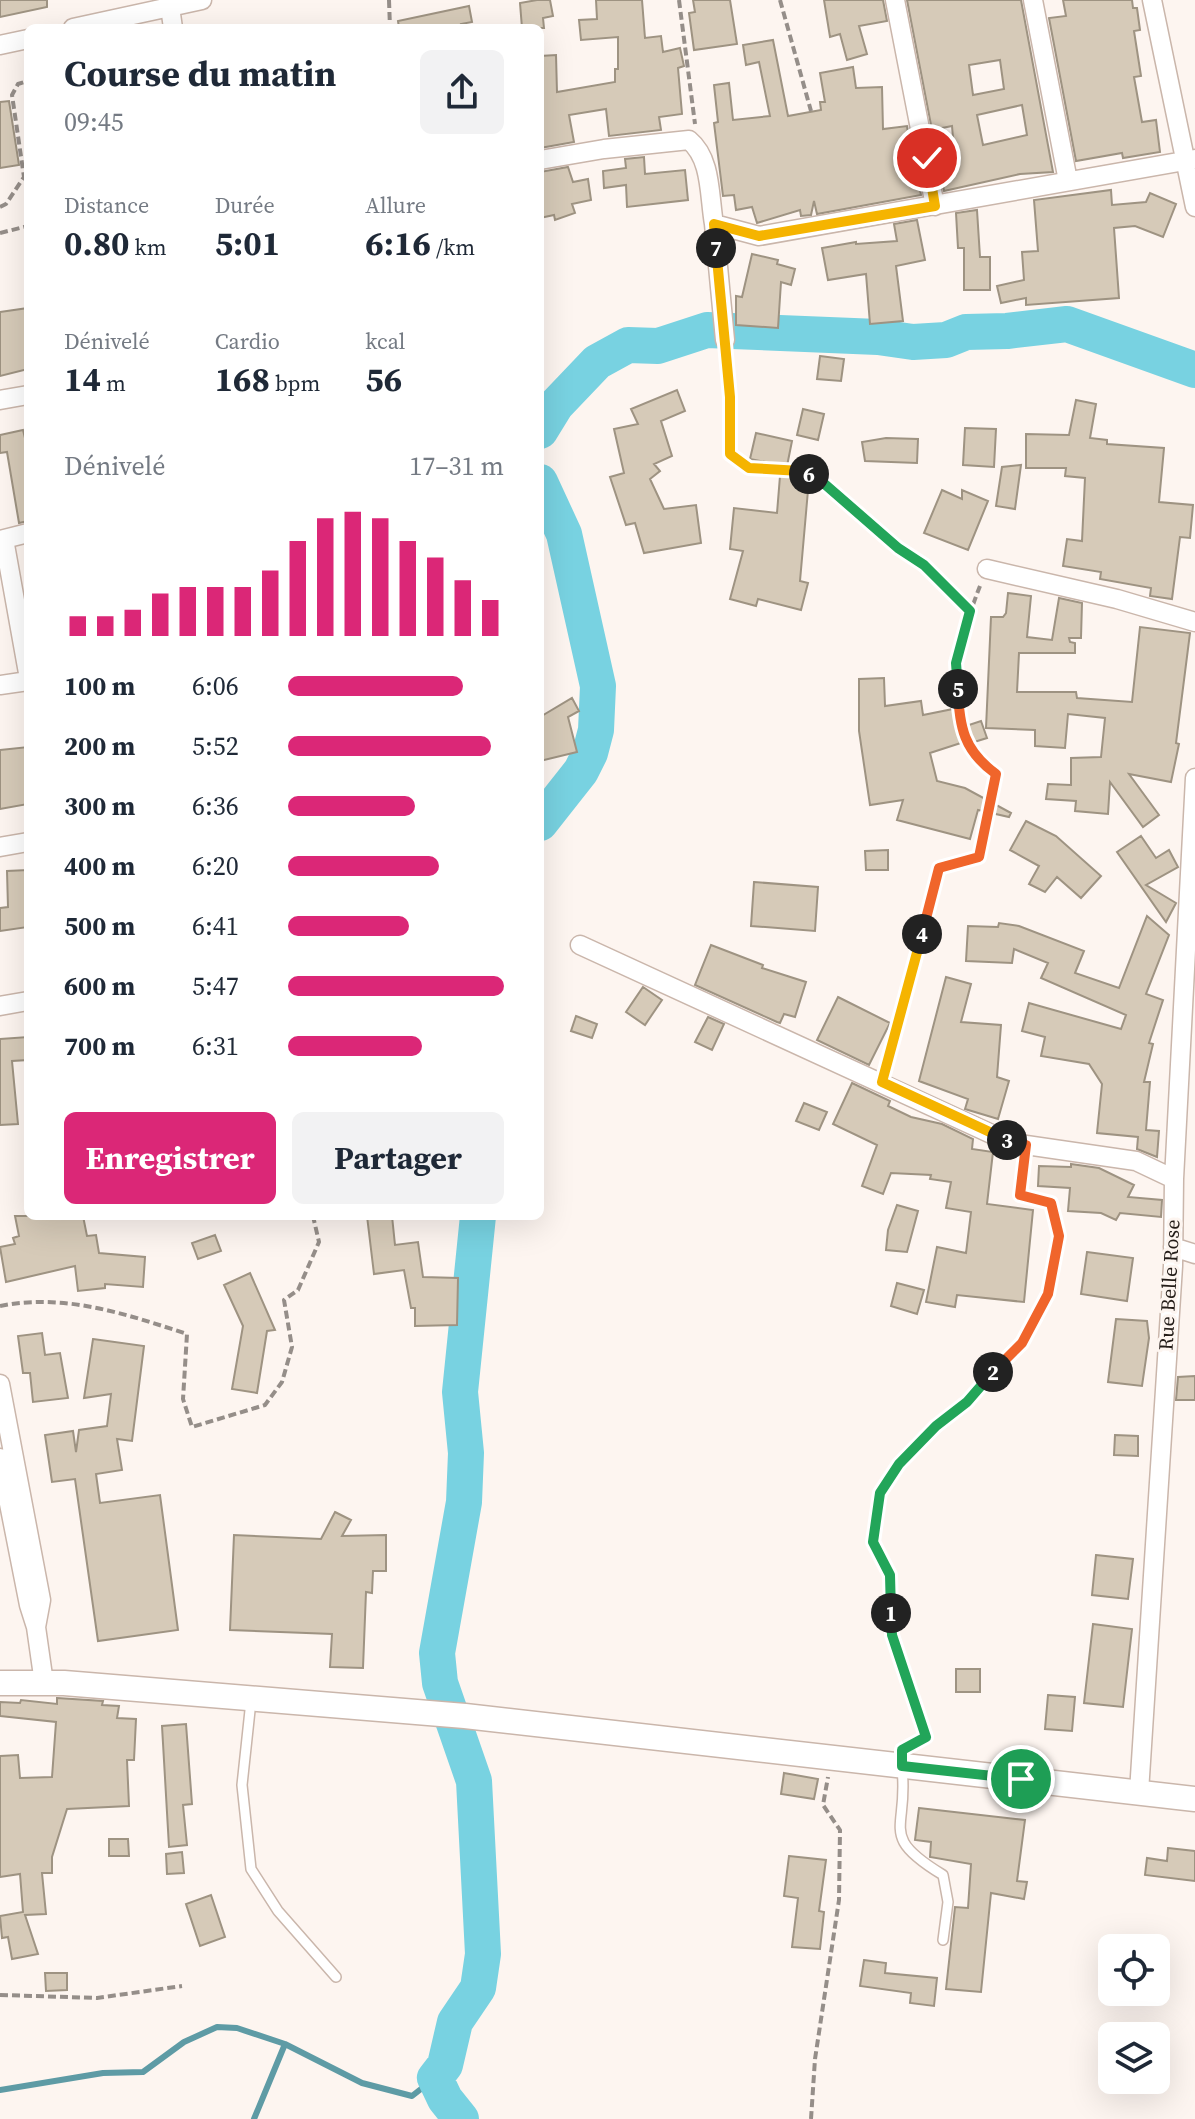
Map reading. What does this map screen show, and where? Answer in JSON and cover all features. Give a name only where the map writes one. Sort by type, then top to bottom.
[{"type":"street","points":[[88,24],[169,2],[202,0]]},
{"type":"street","points":[[895,0],[935,206]]},
{"type":"street","points":[[1033,0],[1068,181]]},
{"type":"street","points":[[1152,0],[1190,160],[1195,207]]},
{"type":"street","points":[[169,2],[172,24]]},
{"type":"street","points":[[0,45],[24,40]]},
{"type":"street","points":[[544,159],[689,140],[699,148],[706,168],[714,224],[725,332]]},
{"type":"street","points":[[714,224],[759,236],[1190,160]]},
{"type":"street","points":[[0,400],[24,396]]},
{"type":"street","points":[[24,534],[2,539],[24,652]]},
{"type":"street","points":[[987,569],[1117,599],[1195,622]]},
{"type":"street","points":[[0,685],[24,682]]},
{"type":"street","name":"Rue Belle Rose","points":[[1139,1792],[1173,1247],[1195,778]]},
{"type":"street","points":[[0,847],[24,843]]},
{"type":"street","points":[[580,945],[733,1018],[882,1082],[998,1137],[1026,1145],[1136,1161],[1174,1179]]},
{"type":"street","points":[[0,1006],[24,1002]]},
{"type":"street","points":[[1173,1247],[1195,1254]]},
{"type":"street","points":[[0,1384],[29,1605],[36,1627],[44,1683]]},
{"type":"street","points":[[0,1458],[12,1484]]},
{"type":"street","points":[[0,1683],[44,1683],[465,1716],[1195,1799]]},
{"type":"lane","points":[[252,1698],[242,1785],[251,1869],[278,1911],[336,1977]]},
{"type":"lane","points":[[902,1766],[904,1785],[898,1831],[909,1851],[943,1875],[948,1902],[943,1940]]},
{"type":"path","points":[[389,0],[390,24]]},
{"type":"path","points":[[679,0],[697,137],[689,140]]},
{"type":"path","points":[[780,0],[811,111]]},
{"type":"path","points":[[0,207],[6,204],[24,177],[12,95],[18,84],[24,82]]},
{"type":"path","points":[[0,233],[24,227]]},
{"type":"path","points":[[725,332],[730,454],[749,468],[801,471],[820,480],[898,548],[924,565],[970,611]]},
{"type":"path","points":[[882,1082],[939,868],[979,857],[996,774],[977,760],[971,750],[958,709],[956,663],[970,611],[987,569]]},
{"type":"path","points":[[902,1766],[902,1750],[926,1737],[892,1635],[890,1575],[873,1542],[880,1493],[899,1464],[936,1426],[967,1402],[983,1381],[1022,1343],[1048,1294],[1059,1236],[1051,1203],[1020,1195],[1026,1145]]},
{"type":"path","points":[[0,1306],[25,1301],[108,1308],[187,1334],[183,1399],[192,1427],[207,1423],[265,1405],[282,1382],[292,1347],[284,1300],[298,1290],[319,1242],[314,1220]]},
{"type":"path","points":[[811,2119],[815,2059],[839,1900],[840,1830],[823,1805],[831,1758]]},
{"type":"path","points":[[0,1995],[97,1998],[182,1986]]},
{"type":"building","points":[[0,0],[47,0],[47,7],[0,17]]},
{"type":"building","points":[[550,0],[553,16],[543,18],[544,24],[522,24],[520,3]]},
{"type":"building","points":[[596,0],[642,0],[645,38],[661,36],[663,52],[680,48],[684,66],[678,68],[682,114],[659,117],[661,130],[609,136],[606,109],[569,115],[574,142],[544,147],[544,56],[556,55],[557,92],[615,82],[618,37],[581,40],[579,20],[597,19]]},
{"type":"building","points":[[693,0],[730,0],[737,44],[694,50],[689,13],[695,12]]},
{"type":"building","points":[[824,0],[883,0],[887,21],[859,26],[867,54],[847,60],[840,34],[830,37]]},
{"type":"building","points":[[907,0],[1021,0],[1053,172],[1020,174],[944,191],[939,166],[955,161],[952,126],[932,130]],"holes":[[[1000,60],[1004,89],[973,95],[969,65]],[[1022,105],[1027,135],[983,145],[977,115]]]},
{"type":"building","points":[[1063,0],[1132,0],[1133,8],[1137,8],[1140,30],[1134,31],[1141,76],[1134,77],[1142,122],[1156,120],[1160,152],[1123,158],[1122,153],[1076,161],[1049,18],[1066,16]]},
{"type":"building","points":[[469,6],[472,22],[398,24],[398,21]]},
{"type":"building","points":[[773,40],[788,116],[821,110],[820,102],[825,102],[820,73],[853,67],[856,88],[882,87],[883,129],[907,126],[913,170],[916,169],[921,195],[817,214],[814,201],[811,215],[801,216],[800,210],[757,223],[752,207],[736,210],[734,195],[723,196],[714,123],[718,122],[714,85],[729,83],[733,120],[770,116],[759,62],[746,65],[743,45]]},
{"type":"building","points":[[9,101],[19,165],[0,168],[0,102]]},
{"type":"building","points":[[644,157],[645,174],[685,170],[688,200],[627,207],[626,185],[604,188],[603,171],[626,168],[625,159]]},
{"type":"building","points":[[568,167],[573,182],[588,179],[591,200],[572,204],[575,213],[555,220],[554,215],[544,217],[544,171]]},
{"type":"building","points":[[1111,190],[1112,205],[1146,202],[1150,193],[1176,204],[1163,237],[1135,226],[1114,228],[1119,298],[1026,305],[1026,298],[1001,303],[997,286],[1024,280],[1022,252],[1038,251],[1034,200]]},
{"type":"building","points":[[977,210],[980,257],[990,257],[990,290],[964,290],[964,248],[958,248],[956,213]]},
{"type":"building","points":[[917,220],[925,260],[896,266],[903,321],[870,324],[866,274],[828,280],[822,248],[856,242],[897,241],[894,224]]},
{"type":"building","points":[[752,254],[778,260],[777,264],[795,269],[791,285],[781,282],[778,328],[736,325],[736,296],[742,297]]},
{"type":"building","points":[[24,309],[24,370],[0,376],[0,312]]},
{"type":"building","points":[[820,356],[844,359],[841,381],[817,379]]},
{"type":"building","points":[[677,390],[685,411],[661,421],[672,456],[654,464],[660,471],[650,479],[664,509],[696,505],[701,543],[644,553],[635,523],[626,525],[610,477],[624,473],[614,429],[638,424],[631,409]]},
{"type":"building","points":[[1076,400],[1096,404],[1090,438],[1107,440],[1107,444],[1164,448],[1159,502],[1193,505],[1190,538],[1180,537],[1172,599],[1150,596],[1151,588],[1100,579],[1101,572],[1063,566],[1067,539],[1082,541],[1085,478],[1065,476],[1066,468],[1026,468],[1026,434],[1069,435]]},
{"type":"building","points":[[803,409],[824,414],[818,440],[797,435]]},
{"type":"building","points":[[965,428],[996,429],[994,467],[963,465]]},
{"type":"building","points":[[23,430],[24,522],[19,523],[7,452],[0,453],[0,435]]},
{"type":"building","points":[[756,433],[792,441],[787,466],[750,459]]},
{"type":"building","points":[[886,438],[918,439],[917,463],[865,461],[862,442]]},
{"type":"building","points":[[1021,465],[1015,509],[996,506],[1002,467]]},
{"type":"building","points":[[780,476],[809,479],[800,581],[808,583],[801,610],[758,599],[756,606],[730,599],[743,551],[730,549],[734,508],[777,513]]},
{"type":"building","points":[[942,490],[962,499],[962,490],[988,501],[968,550],[924,533]]},
{"type":"building","points":[[1008,593],[1031,596],[1027,637],[1052,640],[1059,598],[1082,603],[1081,638],[1069,638],[1070,642],[1075,643],[1075,653],[1019,653],[1017,692],[1076,692],[1077,698],[1132,702],[1140,627],[1190,633],[1176,743],[1179,744],[1171,782],[1129,774],[1159,815],[1143,827],[1110,782],[1108,814],[1075,811],[1076,801],[1046,799],[1048,784],[1071,785],[1071,758],[1101,757],[1105,718],[1068,714],[1065,748],[1035,746],[1035,730],[986,728],[991,617],[1003,617],[1006,613]]},
{"type":"building","points":[[884,678],[885,706],[921,701],[923,715],[953,709],[957,729],[981,721],[987,738],[930,753],[937,781],[965,788],[1011,813],[1009,817],[978,810],[970,839],[897,820],[903,800],[870,805],[859,731],[859,679]]},
{"type":"building","points":[[572,698],[579,711],[568,717],[577,752],[544,760],[544,715]]},
{"type":"building","points":[[24,747],[24,805],[0,809],[0,750]]},
{"type":"building","points":[[1026,821],[1056,836],[1101,876],[1081,898],[1057,877],[1045,892],[1029,884],[1039,866],[1010,850]]},
{"type":"building","points":[[1141,836],[1156,858],[1169,850],[1178,867],[1146,885],[1176,903],[1166,922],[1117,852]]},
{"type":"building","points":[[888,850],[888,870],[866,870],[865,851]]},
{"type":"building","points":[[24,870],[24,928],[0,931],[0,908],[8,907],[7,871]]},
{"type":"building","points":[[754,882],[818,887],[815,931],[751,926]]},
{"type":"building","points":[[1147,916],[1169,935],[1146,994],[1163,1000],[1149,1043],[1153,1044],[1144,1082],[1150,1082],[1146,1130],[1159,1131],[1157,1157],[1137,1149],[1138,1137],[1097,1133],[1102,1084],[1089,1064],[1041,1056],[1045,1037],[1022,1031],[1029,1003],[1121,1029],[1126,1015],[1041,978],[1048,963],[1014,949],[1012,963],[966,961],[968,926],[998,927],[999,923],[1019,926],[1084,951],[1075,973],[1119,988]]},
{"type":"building","points":[[711,945],[763,965],[762,968],[806,982],[795,1017],[784,1014],[780,1023],[695,985]]},
{"type":"building","points":[[946,977],[971,984],[961,1022],[1001,1025],[997,1077],[1009,1081],[998,1119],[965,1109],[968,1099],[919,1081]]},
{"type":"building","points":[[643,987],[662,1000],[645,1025],[626,1012]]},
{"type":"building","points":[[838,997],[890,1023],[869,1065],[817,1040]]},
{"type":"building","points":[[576,1016],[597,1024],[592,1038],[571,1031]]},
{"type":"building","points":[[708,1017],[724,1024],[712,1050],[695,1042]]},
{"type":"building","points":[[24,1037],[24,1060],[12,1061],[18,1124],[0,1125],[0,1039]]},
{"type":"building","points":[[852,1083],[890,1101],[888,1106],[911,1117],[942,1124],[973,1139],[972,1149],[993,1152],[987,1204],[1033,1210],[1024,1302],[957,1295],[955,1307],[926,1302],[937,1247],[966,1253],[971,1212],[946,1208],[951,1182],[930,1179],[931,1175],[891,1173],[883,1194],[862,1186],[877,1145],[833,1124]]},
{"type":"building","points":[[804,1103],[827,1112],[819,1130],[796,1121]]},
{"type":"building","points":[[1071,1164],[1099,1168],[1134,1185],[1128,1197],[1162,1200],[1161,1217],[1120,1213],[1116,1220],[1101,1213],[1068,1211],[1070,1188],[1038,1186],[1039,1166],[1071,1167]]},
{"type":"building","points":[[897,1205],[918,1211],[907,1252],[886,1250],[888,1230]]},
{"type":"building","points":[[15,1216],[24,1216],[24,1220],[84,1220],[87,1236],[96,1235],[99,1253],[145,1257],[143,1287],[105,1284],[105,1288],[78,1291],[75,1266],[6,1282],[0,1247],[15,1244],[13,1238],[19,1236]]},
{"type":"building","points":[[367,1220],[392,1220],[395,1245],[418,1242],[423,1277],[458,1278],[457,1325],[415,1326],[415,1308],[411,1308],[404,1270],[374,1274]]},
{"type":"building","points":[[215,1235],[221,1251],[198,1259],[192,1243]]},
{"type":"building","points":[[1087,1252],[1133,1258],[1127,1301],[1081,1294]]},
{"type":"building","points":[[250,1273],[275,1330],[267,1331],[257,1393],[232,1389],[243,1326],[224,1285]]},
{"type":"building","points":[[897,1283],[924,1290],[917,1314],[891,1306]]},
{"type":"building","points":[[1116,1319],[1147,1321],[1149,1338],[1142,1386],[1108,1382]]},
{"type":"building","points":[[42,1333],[45,1355],[60,1353],[68,1398],[33,1402],[30,1373],[23,1373],[18,1336]]},
{"type":"building","points":[[93,1339],[144,1346],[132,1441],[117,1439],[122,1470],[96,1474],[100,1503],[160,1495],[178,1630],[98,1641],[75,1479],[52,1482],[45,1435],[73,1431],[76,1452],[79,1430],[107,1426],[111,1394],[84,1398]]},
{"type":"building","points":[[1195,1376],[1195,1400],[1176,1400],[1178,1377]]},
{"type":"building","points":[[1115,1435],[1138,1436],[1138,1456],[1114,1455]]},
{"type":"building","points":[[335,1512],[351,1520],[342,1536],[386,1535],[386,1571],[373,1571],[372,1593],[366,1592],[363,1668],[330,1667],[332,1634],[230,1630],[234,1535],[321,1539]]},
{"type":"building","points":[[1096,1555],[1133,1559],[1128,1599],[1092,1595]]},
{"type":"building","points":[[1093,1624],[1132,1629],[1123,1707],[1084,1703]]},
{"type":"building","points":[[956,1669],[980,1669],[980,1692],[956,1692]]},
{"type":"building","points":[[1048,1695],[1075,1697],[1072,1731],[1045,1729]]},
{"type":"building","points":[[57,1698],[103,1701],[102,1705],[119,1706],[117,1718],[136,1719],[134,1760],[127,1760],[129,1806],[67,1809],[52,1857],[52,1873],[42,1873],[46,1914],[25,1915],[38,1954],[12,1959],[8,1937],[2,1938],[0,1916],[23,1912],[20,1874],[0,1877],[0,1756],[18,1755],[20,1778],[52,1777],[56,1722],[0,1716],[0,1702],[20,1703],[21,1700],[57,1704]]},
{"type":"building","points":[[186,1724],[192,1804],[183,1805],[187,1845],[169,1847],[162,1726]]},
{"type":"building","points":[[784,1773],[818,1779],[814,1799],[781,1794]]},
{"type":"building","points":[[919,1808],[1025,1820],[1017,1881],[1027,1882],[1024,1899],[991,1893],[981,1992],[946,1989],[955,1907],[968,1908],[971,1864],[930,1857],[931,1842],[915,1840]]},
{"type":"building","points":[[109,1839],[128,1839],[129,1856],[109,1856]]},
{"type":"building","points":[[1168,1848],[1195,1851],[1195,1881],[1145,1875],[1147,1858],[1167,1861]]},
{"type":"building","points":[[182,1852],[184,1873],[167,1874],[166,1854]]},
{"type":"building","points":[[789,1856],[826,1860],[819,1911],[824,1912],[820,1949],[792,1947],[798,1898],[784,1896]]},
{"type":"building","points":[[211,1895],[225,1937],[200,1946],[186,1904]]},
{"type":"building","points":[[864,1960],[886,1963],[885,1973],[937,1978],[934,2006],[910,2003],[911,1993],[860,1986]]},
{"type":"building","points":[[45,1973],[67,1973],[67,1990],[46,1991]]},
{"type":"waterway","points":[[544,424],[556,405],[597,362],[628,345],[658,346],[707,330],[878,337],[913,342],[946,340],[966,332],[1067,324],[1195,370]]},
{"type":"waterway","points":[[544,491],[564,534],[598,686],[596,730],[590,753],[581,771],[544,818]]},
{"type":"waterway","points":[[461,2119],[445,2099],[435,2078],[445,2065],[455,2022],[478,1988],[483,1954],[474,1781],[440,1683],[437,1653],[464,1502],[466,1453],[460,1392],[478,1220]]},
{"type":"waterway","points":[[0,2090],[103,2073],[143,2072],[184,2042],[217,2027],[237,2028],[285,2044]]},
{"type":"waterway","points":[[254,2119],[285,2044],[362,2083],[412,2096],[435,2078]]},
{"type":"route","points":[[927,158],[935,206],[759,236],[714,224],[725,323],[730,454],[749,468],[801,471],[820,480],[898,548],[924,565],[970,611],[956,663],[958,709],[965,739],[977,760],[996,774],[979,857],[939,868],[882,1082],[998,1137],[1026,1145],[1020,1195],[1051,1203],[1059,1236],[1048,1294],[1022,1343],[983,1381],[967,1402],[936,1426],[899,1464],[880,1493],[873,1542],[890,1575],[892,1635],[926,1737],[902,1750],[902,1766],[1021,1779]]}]
